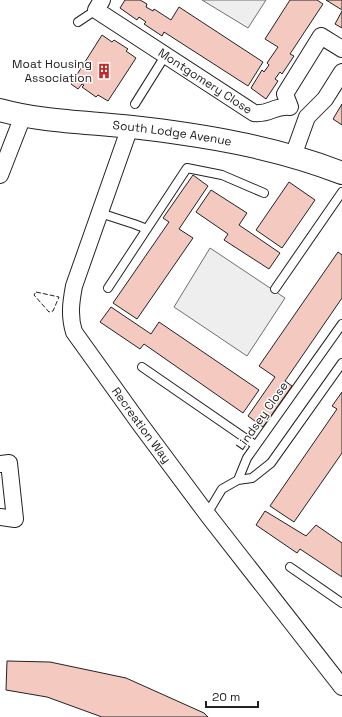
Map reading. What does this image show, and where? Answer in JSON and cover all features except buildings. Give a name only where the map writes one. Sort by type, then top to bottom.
[{"type":"street","name":"Montgomery Close","points":[[99,5],[165,56],[254,113],[264,113],[280,106],[290,107]]},
{"type":"street","points":[[307,117],[290,107],[286,94],[321,36],[342,50]]},
{"type":"street","points":[[293,156],[307,117],[325,99],[342,72]]},
{"type":"street","name":"South Lodge Avenue","points":[[0,110],[23,116],[56,121],[130,127],[208,138],[293,156],[342,173]]},
{"type":"street","points":[[0,174],[23,116]]},
{"type":"street","name":"Recreation Way","points":[[130,127],[74,286],[71,301],[71,323],[74,332],[207,514],[342,687]]},
{"type":"street","points":[[0,464],[9,463],[15,519],[0,518]]},
{"type":"lane","points":[[78,22],[99,5]]},
{"type":"lane","points":[[135,104],[165,56]]},
{"type":"lane","points":[[108,288],[187,168],[222,175],[264,193]]},
{"type":"lane","points":[[275,290],[342,192]]},
{"type":"lane","points":[[100,213],[147,229]]},
{"type":"lane","name":"Lindsey Close","points":[[238,480],[246,458],[341,328]]},
{"type":"lane","points":[[207,514],[222,489],[238,480],[252,478],[271,463],[342,363]]},
{"type":"lane","points":[[142,367],[256,445]]},
{"type":"lane","points":[[290,567],[342,603]]},
{"type":"shaded area","points":[[202,0],[266,0],[248,28]]},
{"type":"shaded area","points":[[210,248],[285,298],[247,356],[174,307]]},
{"type":"fence","points":[[36,292],[59,297],[53,311],[49,312],[34,295],[36,292]]},
{"type":"place","name":"Moat Housing Association","points":[[104,71]]}]
